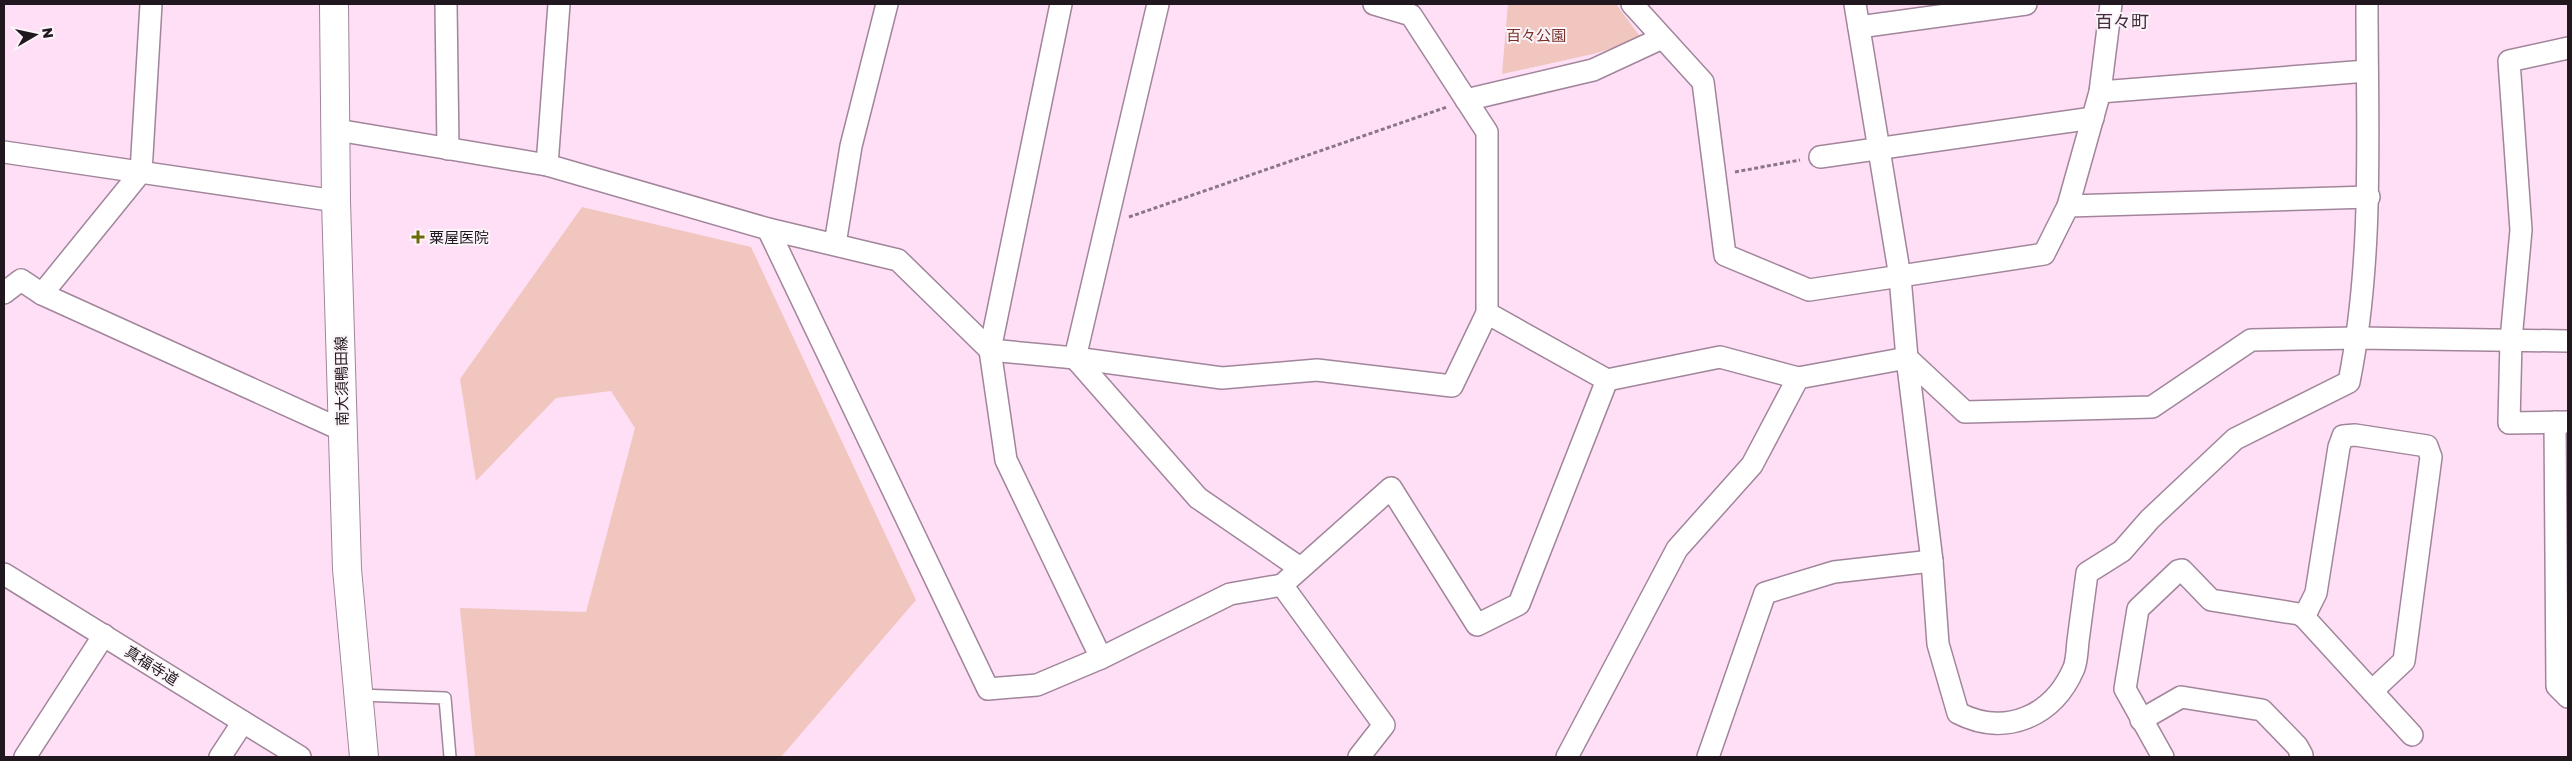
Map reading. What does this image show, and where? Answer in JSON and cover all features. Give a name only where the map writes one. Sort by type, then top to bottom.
[{"type":"main road","name":"南大須鴨田線","points":[[334,4],[337,130],[336,201],[346,569],[364,757]]},
{"type":"street","points":[[42,294],[141,172],[151,4]]},
{"type":"street","points":[[446,4],[448,149]]},
{"type":"street","points":[[547,165],[559,4]]},
{"type":"street","points":[[835,244],[851,146],[887,4]]},
{"type":"street","points":[[1061,4],[990,350],[1006,460],[1101,658]]},
{"type":"street","points":[[1075,358],[1158,4]]},
{"type":"street","points":[[337,130],[547,165],[768,229],[898,260],[990,350],[1075,358],[1222,378],[1317,370],[1452,386],[1487,313],[1487,132],[1411,15],[1374,4]]},
{"type":"street","points":[[1632,4],[1703,82],[1725,255],[1809,290],[2044,254],[2068,206],[2100,92],[2110,4]]},
{"type":"street","points":[[1855,4],[1900,277],[1907,358],[1932,561],[1938,644],[1958,713],[1972,720],[2007,724],[2032,715],[2057,697],[2075,667],[2087,573],[2122,551],[2150,520],[2235,439],[2349,382],[2358,338],[2369,197],[2367,4]]},
{"type":"street","points":[[1859,27],[2026,4]]},
{"type":"street","points":[[1466,100],[1594,70],[1662,38]]},
{"type":"street","points":[[2568,48],[2509,61],[2521,230],[2511,340],[2509,423],[2562,422],[2557,686],[2568,697]]},
{"type":"street","points":[[2100,92],[2367,72]]},
{"type":"street","points":[[1820,157],[1878,147],[2093,118]]},
{"type":"street","points":[[4,152],[336,201]]},
{"type":"street","points":[[2068,206],[2369,197]]},
{"type":"street","points":[[768,229],[988,689],[1037,685],[1101,658],[1230,594],[1282,585],[1392,488],[1478,625],[1519,604],[1607,380]]},
{"type":"street","points":[[4,293],[21,280],[42,294],[342,430]]},
{"type":"street","points":[[1487,313],[1607,380],[1720,357],[1798,378],[1907,358]]},
{"type":"street","points":[[1907,358],[1965,412],[2152,408],[2251,340],[2358,338],[2568,340]]},
{"type":"street","points":[[1075,358],[1198,498],[1300,568]]},
{"type":"street","points":[[1567,757],[1677,549],[1752,465],[1798,378]]},
{"type":"street","points":[[2304,617],[2316,593],[2339,447],[2344,436],[2355,435],[2427,446],[2431,457],[2404,661],[2372,691]]},
{"type":"street","points":[[1708,757],[1765,593],[1834,572],[1932,561]]},
{"type":"street","points":[[2162,757],[2126,689],[2135,616],[2138,609],[2178,571],[2182,570],[2211,600],[2299,614],[2304,617],[2412,735]]},
{"type":"street","name":"真福寺道","points":[[4,574],[300,757]]},
{"type":"street","points":[[1282,585],[1384,725],[1360,757]]},
{"type":"street","points":[[24,757],[104,635]]},
{"type":"street","points":[[2141,720],[2181,697],[2262,710],[2297,746],[2302,755],[2300,757]]},
{"type":"street","points":[[220,757],[243,722]]},
{"type":"lane","points":[[357,695],[445,698],[450,757]]},
{"type":"path","points":[[1105,225],[1466,100]]},
{"type":"path","points":[[1715,176],[1820,157]]},
{"type":"green space","name":"百々公園","points":[[1508,4],[1616,4],[1642,39],[1593,54],[1502,74]]},
{"type":"green space","points":[[582,207],[751,247],[916,600],[781,757],[475,757],[460,608],[586,612],[635,428],[611,391],[556,398],[476,481],[460,379]]},
{"type":"place","name":"粟屋医院","points":[[418,237]]},
{"type":"district","name":"百々町","points":[[2122,21]]}]
